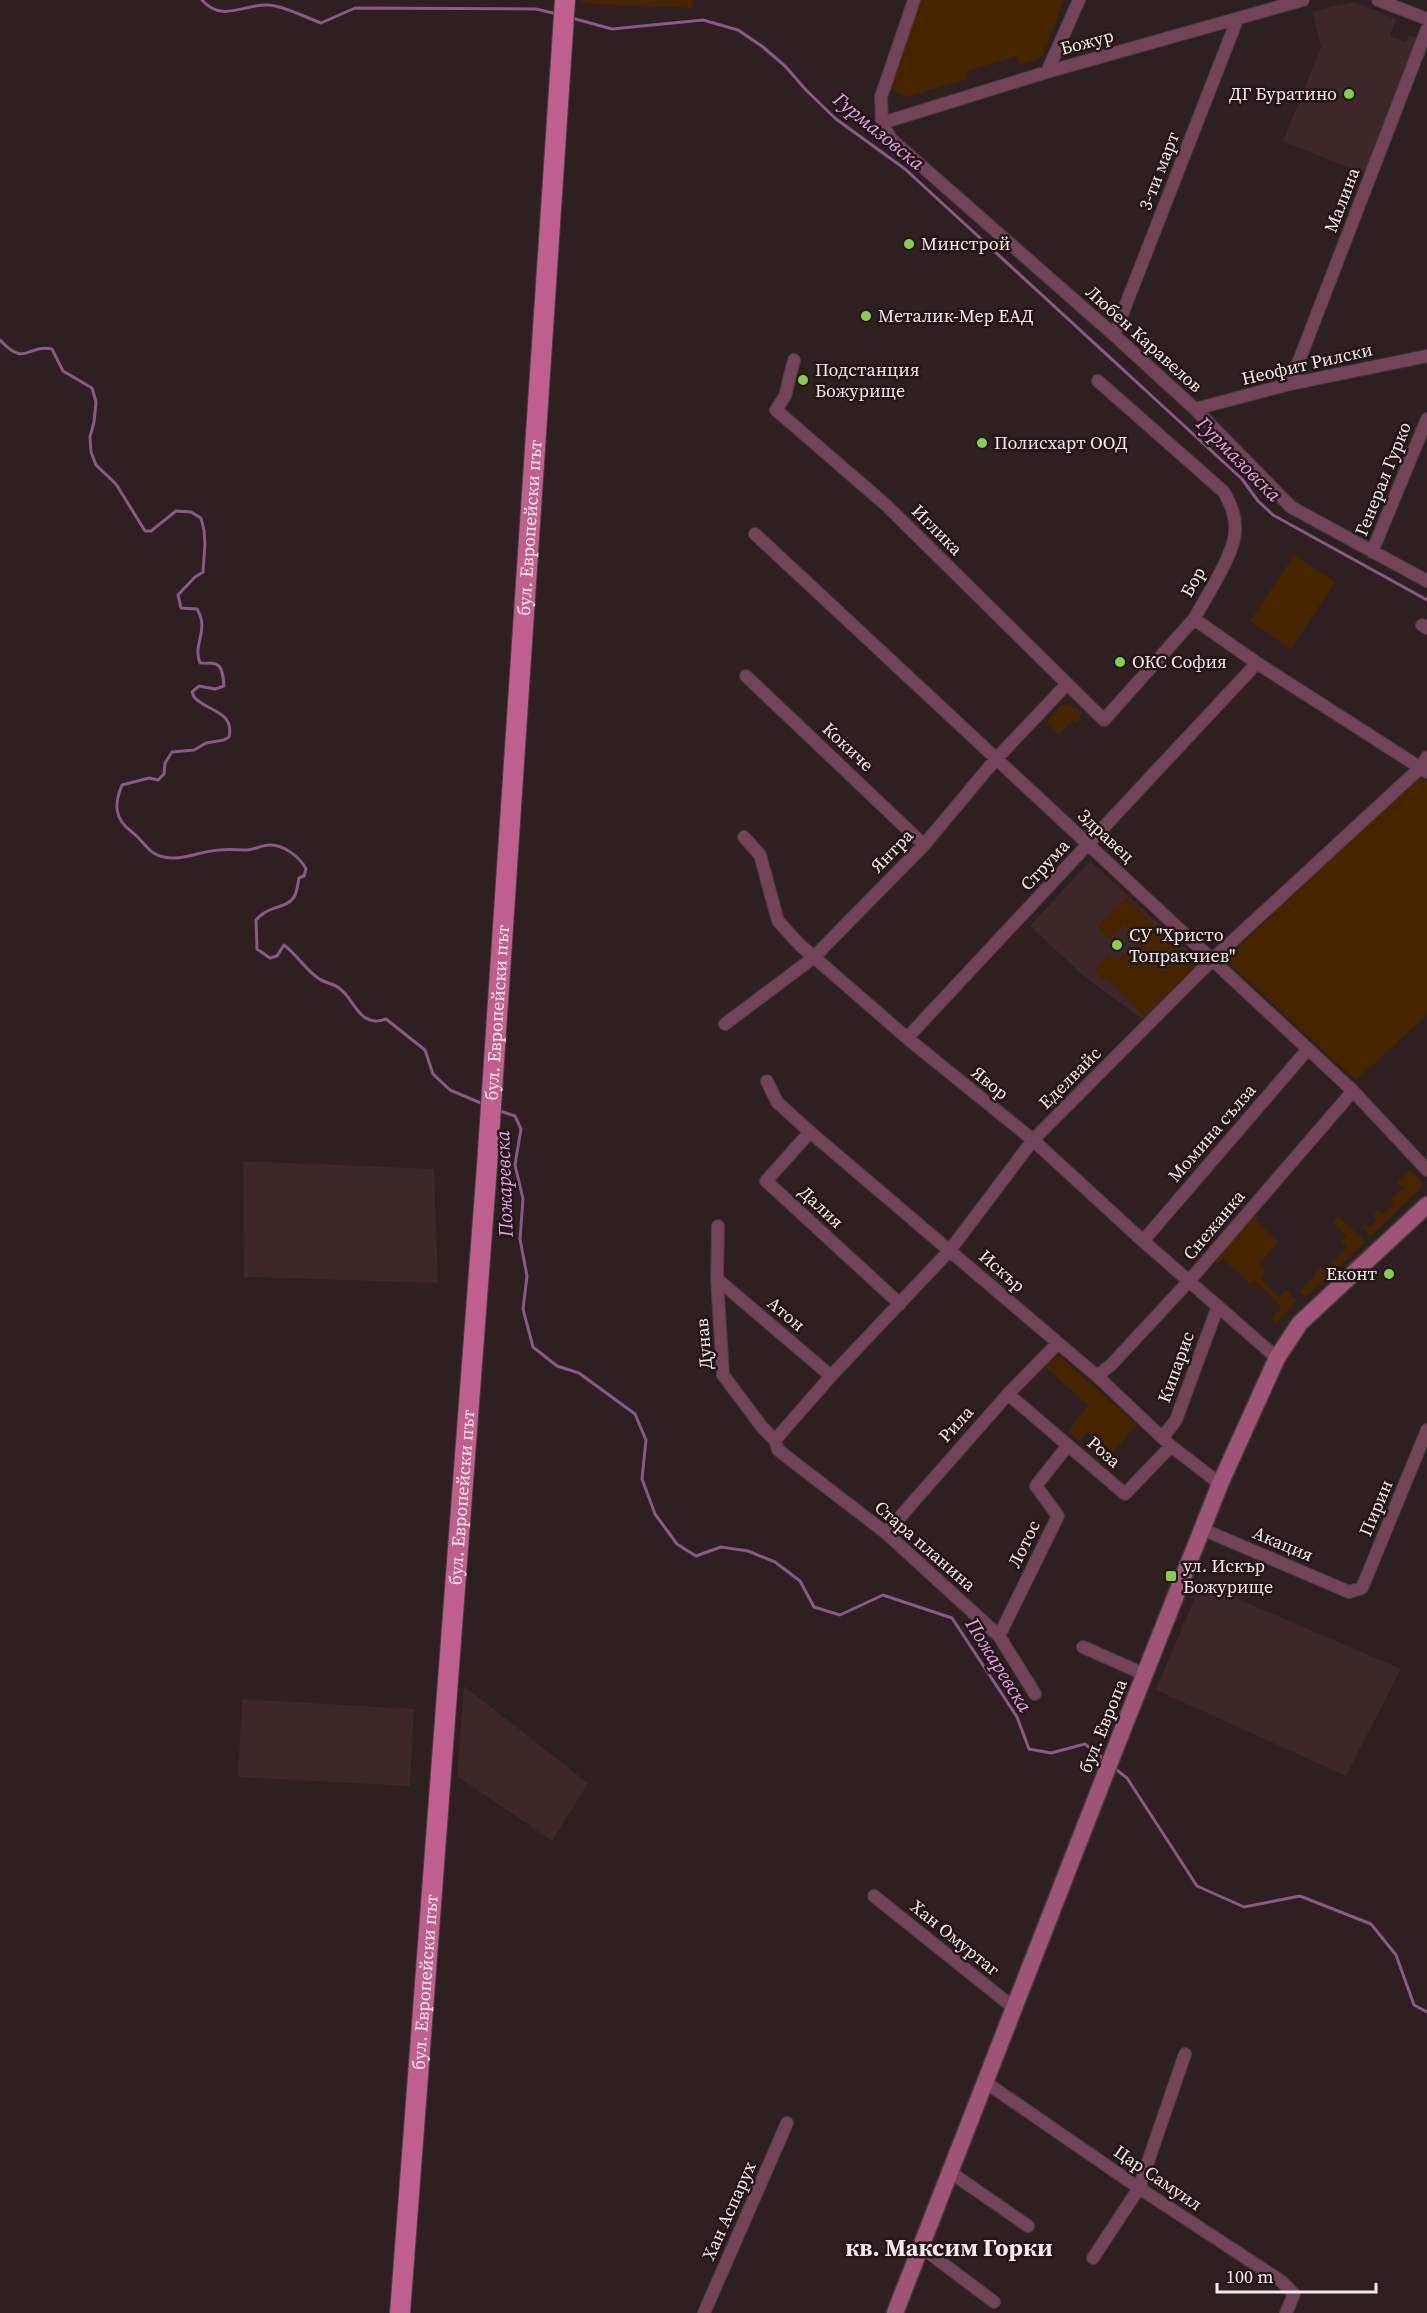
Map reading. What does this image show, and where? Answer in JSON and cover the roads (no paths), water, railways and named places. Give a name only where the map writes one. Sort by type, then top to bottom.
[{"type":"main road","name":"бул. Европейски път","points":[[400,2313],[490,1120],[564,11]]},
{"type":"street","points":[[882,123],[881,97],[914,0]]},
{"type":"street","name":"Божур","points":[[882,123],[1047,72],[1303,0]]},
{"type":"street","points":[[1378,0],[1427,19]]},
{"type":"street","points":[[1047,72],[1076,1]]},
{"type":"street","name":"3-ти март","points":[[1114,335],[1237,20]]},
{"type":"street","name":"Малина","points":[[1290,384],[1427,29]]},
{"type":"street","name":"Любен Каравелов","points":[[882,123],[891,139],[1195,409],[1291,507],[1427,581]]},
{"type":"street","name":"Неофит Рилски","points":[[1195,409],[1290,384],[1427,356]]},
{"type":"street","name":"Иглика","points":[[795,360],[785,396],[776,410],[886,505],[1104,720],[1194,619]]},
{"type":"street","name":"Бор","points":[[1098,381],[1224,492],[1233,509],[1236,533],[1227,558],[1194,619],[1257,663],[1423,770]]},
{"type":"street","name":"Генерал Гурко","points":[[1372,552],[1427,419]]},
{"type":"street","name":"Здравец","points":[[755,534],[995,760],[1090,844],[1308,1049],[1353,1092],[1427,1170]]},
{"type":"street","name":"Струма","points":[[907,1038],[1257,663]]},
{"type":"street","name":"Кокиче","points":[[746,676],[924,845]]},
{"type":"street","name":"Янтра","points":[[725,1024],[813,958],[924,845],[995,760],[1067,684]]},
{"type":"street","name":"Еделвайс","points":[[775,1440],[831,1376],[950,1250],[1033,1140],[1213,960],[1423,770],[1427,757]]},
{"type":"street","name":"Явор","points":[[744,837],[760,855],[778,921],[813,958],[1033,1140],[1143,1241],[1277,1358]]},
{"type":"street","name":"Момина сълза","points":[[1143,1241],[1308,1049]]},
{"type":"street","name":"Искър","points":[[767,1081],[777,1102],[810,1132],[1058,1343],[1167,1442],[1220,1484]]},
{"type":"street","name":"Снежанка","points":[[1096,1376],[1111,1365],[1190,1280],[1353,1092]]},
{"type":"street","name":"Далия","points":[[810,1132],[766,1181],[900,1304]]},
{"type":"street","name":"бул. Европа","points":[[895,2313],[1220,1484],[1277,1358],[1300,1323],[1427,1205]]},
{"type":"street","name":"Дунав","points":[[718,1226],[717,1279],[723,1375],[762,1427],[775,1440]]},
{"type":"street","name":"Атон","points":[[717,1279],[831,1376]]},
{"type":"street","name":"Кипарис","points":[[1167,1442],[1218,1306]]},
{"type":"street","name":"Рила","points":[[886,1533],[1008,1394],[1058,1343]]},
{"type":"street","name":"Роза","points":[[1008,1394],[1125,1494],[1167,1442]]},
{"type":"street","name":"Пирин","points":[[1349,1593],[1362,1588],[1427,1430]]},
{"type":"street","name":"Стара планина","points":[[775,1440],[778,1450],[886,1533],[999,1636],[1035,1694]]},
{"type":"street","name":"Лотос","points":[[999,1636],[1058,1516],[1036,1486],[1068,1445]]},
{"type":"street","name":"Акация","points":[[1202,1529],[1349,1593]]},
{"type":"street","points":[[1083,1647],[1144,1674]]},
{"type":"street","name":"Хан Омуртаг","points":[[874,1896],[1014,2008]]},
{"type":"street","points":[[1093,2258],[1139,2188],[1185,2054]]},
{"type":"street","name":"Цар Самуил","points":[[985,2082],[1139,2188],[1281,2281],[1294,2294],[1286,2313]]},
{"type":"street","name":"Хан Аспарух","points":[[704,2313],[788,2123]]},
{"type":"street","points":[[950,2172],[1028,2226]]},
{"type":"street","points":[[921,2247],[994,2302]]},
{"type":"waterway","name":"Гурмазовска","points":[[202,0],[210,7],[225,11],[259,5],[274,6],[321,23],[355,8],[536,9],[557,14]]},
{"type":"waterway","name":"Гурмазовска","points":[[572,18],[612,29],[703,20],[738,30],[763,47],[785,66],[836,119],[905,169],[1242,479],[1258,501],[1273,515],[1427,600]]},
{"type":"waterway","name":"Пожаревска","points":[[0,340],[16,353],[21,354],[37,349],[52,349],[63,371],[92,388],[96,402],[90,437],[91,452],[96,465],[116,484],[145,531],[151,531],[176,511],[191,512],[201,518],[205,544],[203,572],[178,595],[181,608],[197,609],[201,617],[202,630],[198,650],[200,663],[216,664],[221,669],[223,678],[224,686],[215,689],[199,686],[192,692],[199,702],[224,717],[230,728],[229,737],[206,743],[194,750],[172,752],[165,763],[164,774],[158,780],[149,778],[122,785],[117,805],[122,822],[150,851],[164,857],[178,858],[219,850],[250,850],[269,845],[285,849],[295,856],[306,869],[304,876],[299,878],[296,893],[291,901],[266,912],[256,920],[257,949],[270,958],[277,956],[284,945],[314,975],[337,986],[345,993],[363,1016],[377,1021],[386,1019],[425,1050],[433,1074],[450,1090],[483,1104]]},
{"type":"waterway","name":"Пожаревска","points":[[497,1110],[515,1116],[521,1129],[515,1165],[523,1199],[520,1239],[527,1276],[523,1309],[533,1347],[557,1366],[579,1373],[635,1414],[646,1440],[642,1479],[655,1514],[677,1544],[696,1556],[721,1547],[748,1551],[775,1562],[800,1581],[814,1607],[840,1615],[883,1595],[952,1618],[1017,1717],[1029,1749],[1051,1753],[1085,1744],[1104,1759]]},
{"type":"waterway","name":"Пожаревска","points":[[1113,1767],[1127,1778],[1197,1886],[1244,1907],[1300,1896],[1371,1924],[1396,1955],[1414,2005],[1427,2012]]},
{"type":"place","name":"ДГ Буратино","points":[[1349,94]]},
{"type":"place","name":"Минстрой","points":[[909,244]]},
{"type":"place","name":"Металик-Мер ЕАД","points":[[866,316]]},
{"type":"place","name":"Подстанция Божурище","points":[[803,380]]},
{"type":"place","name":"Полисхарт ООД","points":[[982,443]]},
{"type":"place","name":"ОКС София","points":[[1120,662]]},
{"type":"place","name":"СУ \"Христо Топракчиев\"","points":[[1117,945]]},
{"type":"place","name":"Еконт","points":[[1389,1274]]},
{"type":"place","name":"ул. Искър Божурище","points":[[1171,1576]]},
{"type":"district","name":"кв. Максим Горки","points":[[949,2248]]}]
